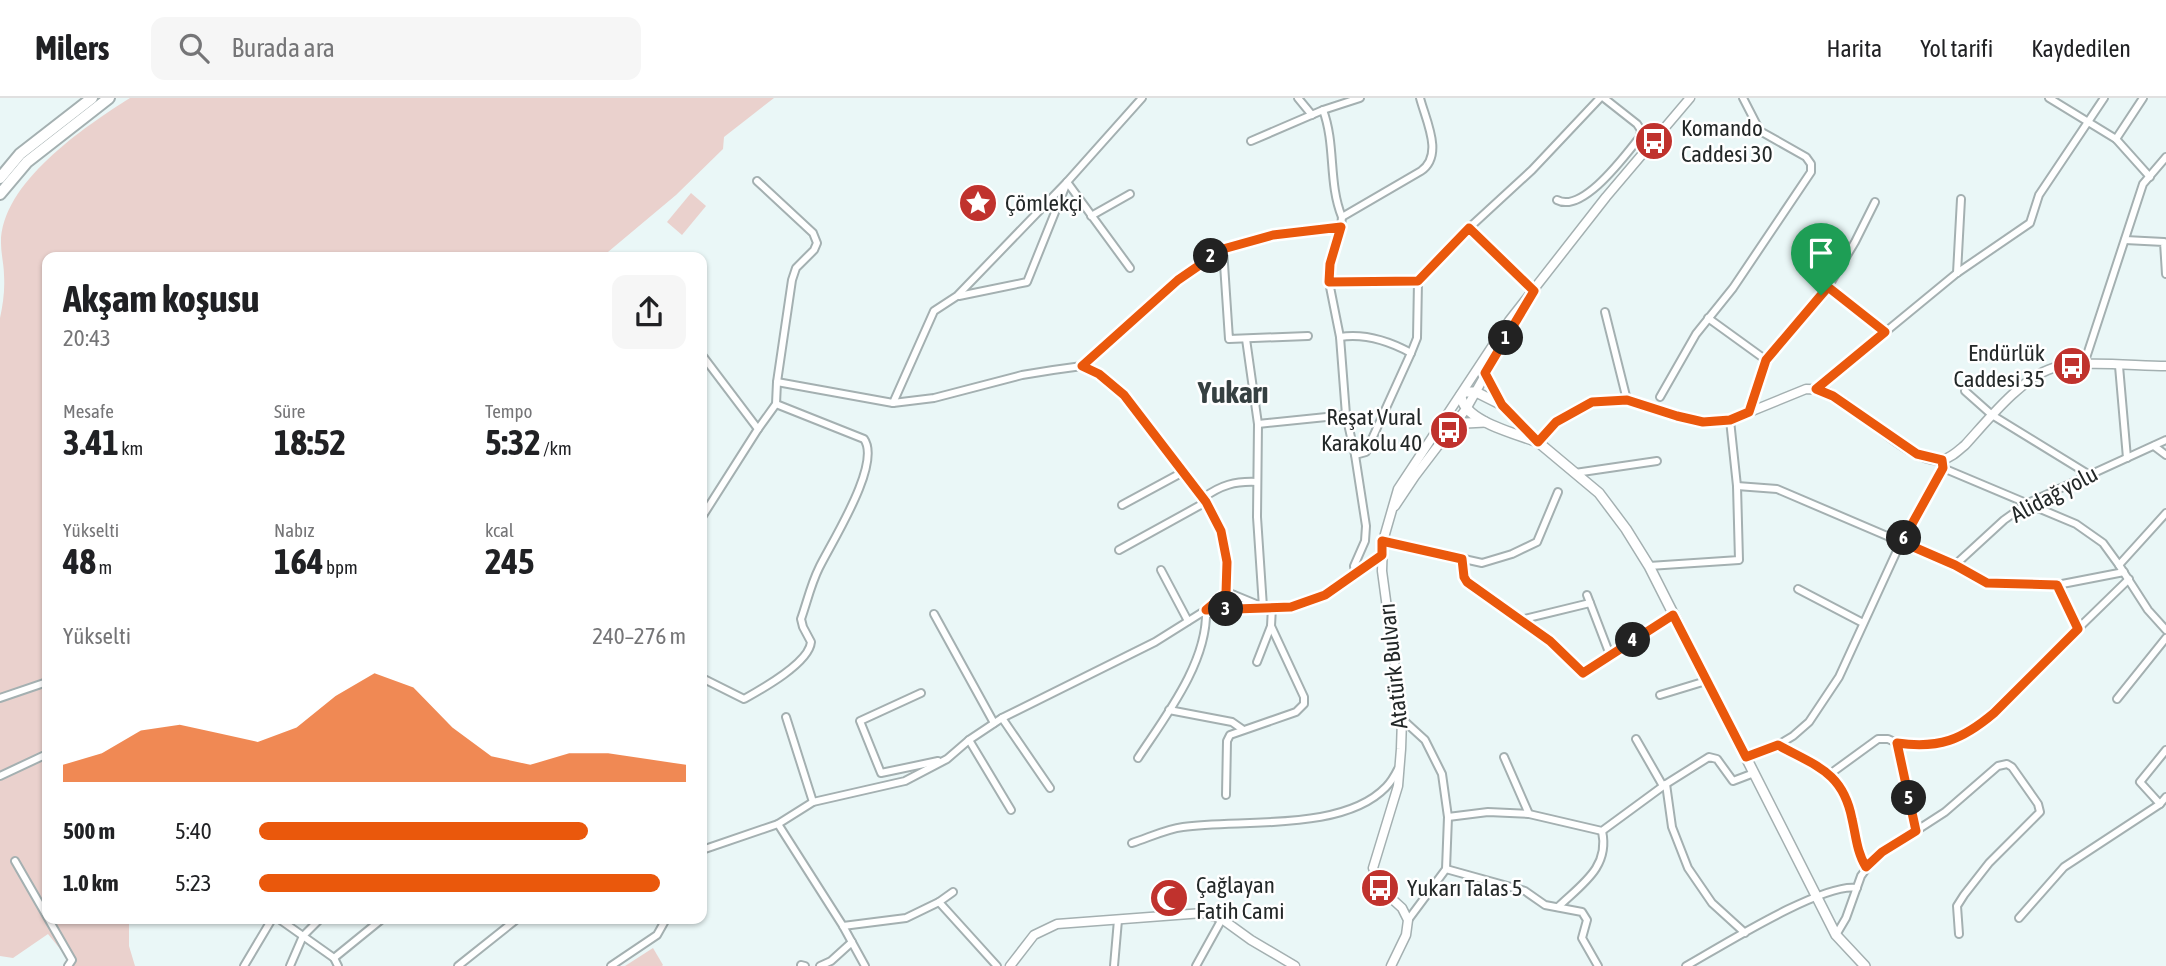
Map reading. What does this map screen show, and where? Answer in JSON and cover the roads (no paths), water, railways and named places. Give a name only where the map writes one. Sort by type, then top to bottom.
[{"type":"main road","points":[[0,177],[20,154],[92,98]]},
{"type":"main road","points":[[0,194],[27,162],[109,98]]},
{"type":"main road","points":[[1485,373],[1502,405],[1538,442],[1599,493],[1626,529],[1649,566],[1815,897],[1836,935],[1865,966]]},
{"type":"main road","points":[[1502,405],[1476,392],[1461,394],[1466,408],[1485,422],[1538,442]]},
{"type":"main road","points":[[1449,430],[1466,423],[1485,422]]},
{"type":"street","points":[[892,402],[933,311],[957,296],[1067,182],[1142,98]]},
{"type":"street","points":[[1298,98],[1312,115]]},
{"type":"street","points":[[1251,141],[1323,110],[1360,98]]},
{"type":"street","points":[[1342,217],[1421,171],[1430,163],[1433,151],[1420,98]]},
{"type":"street","points":[[1355,455],[1366,452],[1412,353],[1417,338],[1418,281],[1602,98],[1637,124],[1641,130],[1640,137],[1606,178],[1574,202],[1565,203],[1558,200]]},
{"type":"street","points":[[1390,514],[1398,489],[1509,321],[1605,197],[1690,98]]},
{"type":"street","points":[[1660,397],[1685,351],[1733,288],[1811,172],[1807,157],[1759,131],[1743,98]]},
{"type":"street","points":[[2049,98],[2116,139],[2150,177]]},
{"type":"street","points":[[1816,389],[1957,273],[2030,223],[2039,195],[2104,98]]},
{"type":"street","points":[[2116,139],[2143,98]]},
{"type":"street","points":[[1323,110],[1329,128],[1334,192],[1342,217],[1330,264],[1329,282],[1340,337],[1346,415],[1355,455],[1366,533],[1354,566],[1355,573]]},
{"type":"street","points":[[2084,364],[2143,184],[2166,157]]},
{"type":"street","points":[[707,509],[776,404],[792,280],[796,268],[816,247],[817,239],[813,233],[757,181]]},
{"type":"street","points":[[1067,182],[1130,268]]},
{"type":"street","points":[[957,296],[1027,282],[1067,182]]},
{"type":"street","points":[[1091,216],[1130,194]]},
{"type":"street","points":[[1957,273],[1961,199]]},
{"type":"street","points":[[1749,412],[1766,360],[1828,287],[1875,202]]},
{"type":"street","points":[[777,382],[892,402],[934,398],[1023,375],[1082,366],[1178,280],[1223,249],[1273,235],[1341,227]]},
{"type":"street","points":[[1469,228],[1532,293]]},
{"type":"street","points":[[2125,240],[2164,242],[2166,274]]},
{"type":"street","points":[[1223,249],[1229,340],[1308,336]]},
{"type":"street","points":[[1329,282],[1418,281]]},
{"type":"street","points":[[1828,287],[1885,332]]},
{"type":"street","points":[[1390,514],[1466,408],[1532,293]]},
{"type":"street","points":[[1605,312],[1627,400]]},
{"type":"street","points":[[1708,318],[1766,360]]},
{"type":"street","points":[[1340,337],[1352,335],[1372,338],[1412,353]]},
{"type":"street","points":[[1246,339],[1258,424],[1257,482],[1263,607]]},
{"type":"street","points":[[707,362],[758,429]]},
{"type":"street","points":[[1746,757],[1778,745],[1809,722],[1839,677],[1942,464],[1965,445],[1992,415],[2027,383],[2052,368],[2084,364],[2166,366]]},
{"type":"street","points":[[1082,366],[1099,374],[1124,395],[1204,500],[1221,531],[1227,562],[1226,594],[1220,603],[1228,609]]},
{"type":"street","points":[[2119,366],[2127,457]]},
{"type":"street","points":[[1538,442],[1556,422],[1592,402],[1627,400],[1703,422],[1730,420],[1806,389],[1816,389],[1833,396],[1917,454],[2076,524],[2103,543],[2148,610],[2166,630]]},
{"type":"street","points":[[1965,391],[1992,415],[2088,474]]},
{"type":"street","points":[[707,680],[744,699],[779,677],[806,655],[811,642],[802,619],[817,571],[855,501],[866,465],[868,449],[864,439],[776,404]]},
{"type":"street","points":[[1258,424],[1346,415]]},
{"type":"street","points":[[1649,566],[1739,560],[1737,486],[1730,420]]},
{"type":"street","name":"Alidağ yolu","points":[[1955,565],[2004,520],[2028,503],[2166,440]]},
{"type":"street","points":[[2154,446],[2166,455]]},
{"type":"street","points":[[1574,473],[1657,461]]},
{"type":"street","points":[[1122,505],[1183,472]]},
{"type":"street","points":[[1119,550],[1204,500],[1219,486],[1238,481],[1257,482]]},
{"type":"street","points":[[1737,486],[1777,489],[1955,565],[1987,583],[2057,585],[2122,568],[2166,513]]},
{"type":"street","points":[[1382,541],[1482,563],[1532,546],[1540,537],[1558,492]]},
{"type":"street","name":"Atatürk Bulvarı","points":[[1390,514],[1382,541],[1382,555],[1402,719],[1398,786],[1373,868],[1380,888],[1402,908],[1408,920]]},
{"type":"street","points":[[1206,610],[1291,607],[1325,595],[1382,555]]},
{"type":"street","points":[[1462,559],[1467,582],[1550,641],[1583,673],[1673,615]]},
{"type":"street","points":[[1161,570],[1188,621]]},
{"type":"street","points":[[1830,774],[1878,739],[1922,746],[1953,740],[1972,730],[1994,713],[2129,579]]},
{"type":"street","points":[[2057,585],[2078,629]]},
{"type":"street","points":[[1798,589],[1863,623]]},
{"type":"street","points":[[1226,594],[1263,607]]},
{"type":"street","points":[[1226,594],[1236,598],[1236,604],[1228,609]]},
{"type":"street","points":[[707,848],[778,824],[813,802],[905,781],[947,759],[1002,718],[1155,642],[1226,594]]},
{"type":"street","points":[[1520,621],[1588,599],[1609,655]]},
{"type":"street","points":[[1257,662],[1271,626],[1272,607]]},
{"type":"street","points":[[1138,758],[1184,685],[1199,649],[1206,610]]},
{"type":"street","points":[[934,614],[994,723]]},
{"type":"street","points":[[1226,795],[1228,738],[1233,732],[1296,712],[1304,704],[1304,696],[1271,626]]},
{"type":"street","points":[[2117,699],[2166,638]]},
{"type":"street","points":[[1660,695],[1706,681]]},
{"type":"street","points":[[0,698],[42,684]]},
{"type":"street","points":[[921,693],[860,721],[880,773],[947,759]]},
{"type":"street","points":[[1169,710],[1232,722],[1242,729]]},
{"type":"street","points":[[786,717],[813,802]]},
{"type":"street","points":[[1002,718],[1049,788]]},
{"type":"street","points":[[1391,966],[1406,935],[1408,920],[1446,869],[1448,817],[1442,774],[1425,740],[1402,719]]},
{"type":"street","points":[[1636,739],[1665,785],[1672,827],[1688,868],[1712,903],[1745,933]]},
{"type":"street","points":[[969,740],[1011,810]]},
{"type":"street","points":[[1897,743],[1916,831]]},
{"type":"street","points":[[1778,745],[1830,774],[1848,802],[1859,852],[1866,867]]},
{"type":"street","points":[[2160,804],[2140,782],[2166,750]]},
{"type":"street","points":[[0,776],[42,756]]},
{"type":"street","points":[[1504,757],[1529,814]]},
{"type":"street","points":[[1448,817],[1488,812],[1529,814],[1602,831],[1709,757],[1717,759],[1733,781],[1754,774]]},
{"type":"street","points":[[1836,935],[1846,918],[1866,867],[1882,852],[1956,804],[2003,764],[2012,767],[2038,804],[2038,816],[1980,873],[1957,906],[1959,934]]},
{"type":"street","points":[[1132,843],[1181,827],[1312,819],[1342,811],[1370,799],[1386,787],[1399,768]]},
{"type":"street","points":[[2019,918],[2063,867],[2160,804],[2166,797]]},
{"type":"street","points":[[778,824],[843,926],[865,966]]},
{"type":"street","points":[[1558,907],[1598,868],[1604,856],[1602,831]]},
{"type":"street","points":[[15,861],[42,908]]},
{"type":"street","points":[[1446,869],[1525,891],[1545,905],[1579,910],[1585,914],[1587,920],[1582,938],[1598,966]]},
{"type":"street","points":[[1686,966],[1815,897],[1840,887],[1857,888]]},
{"type":"street","points":[[843,926],[906,918],[953,892]]},
{"type":"street","points":[[939,902],[997,966]]},
{"type":"street","points":[[1010,966],[1034,935],[1045,928],[1076,922],[1203,913],[1222,919],[1294,966]]},
{"type":"street","points":[[1196,966],[1222,919]]},
{"type":"street","points":[[1114,966],[1118,920]]},
{"type":"street","points":[[51,924],[72,960],[68,966]]},
{"type":"street","points":[[244,966],[269,924]]},
{"type":"street","points":[[286,924],[334,958],[338,966]]},
{"type":"street","points":[[290,966],[303,936],[315,924]]},
{"type":"street","points":[[334,958],[376,924]]},
{"type":"street","points":[[458,966],[511,924]]},
{"type":"street","points":[[611,966],[657,935],[663,924]]},
{"type":"street","points":[[820,966],[831,961],[852,942]]},
{"type":"place","name":"Komando Caddesi 30","points":[[1654,141]]},
{"type":"place","name":"Çömlekçi","points":[[978,203]]},
{"type":"place","name":"Endürlük Caddesi 35","points":[[2072,366]]},
{"type":"place","name":"Reşat Vural Karakolu 40","points":[[1449,430]]},
{"type":"place","name":"Yukarı Talas 5","points":[[1380,888]]},
{"type":"place","name":"Çağlayan Fatih Cami","points":[[1169,898]]},
{"type":"district","name":"Yukarı","points":[[1233,393]]}]
